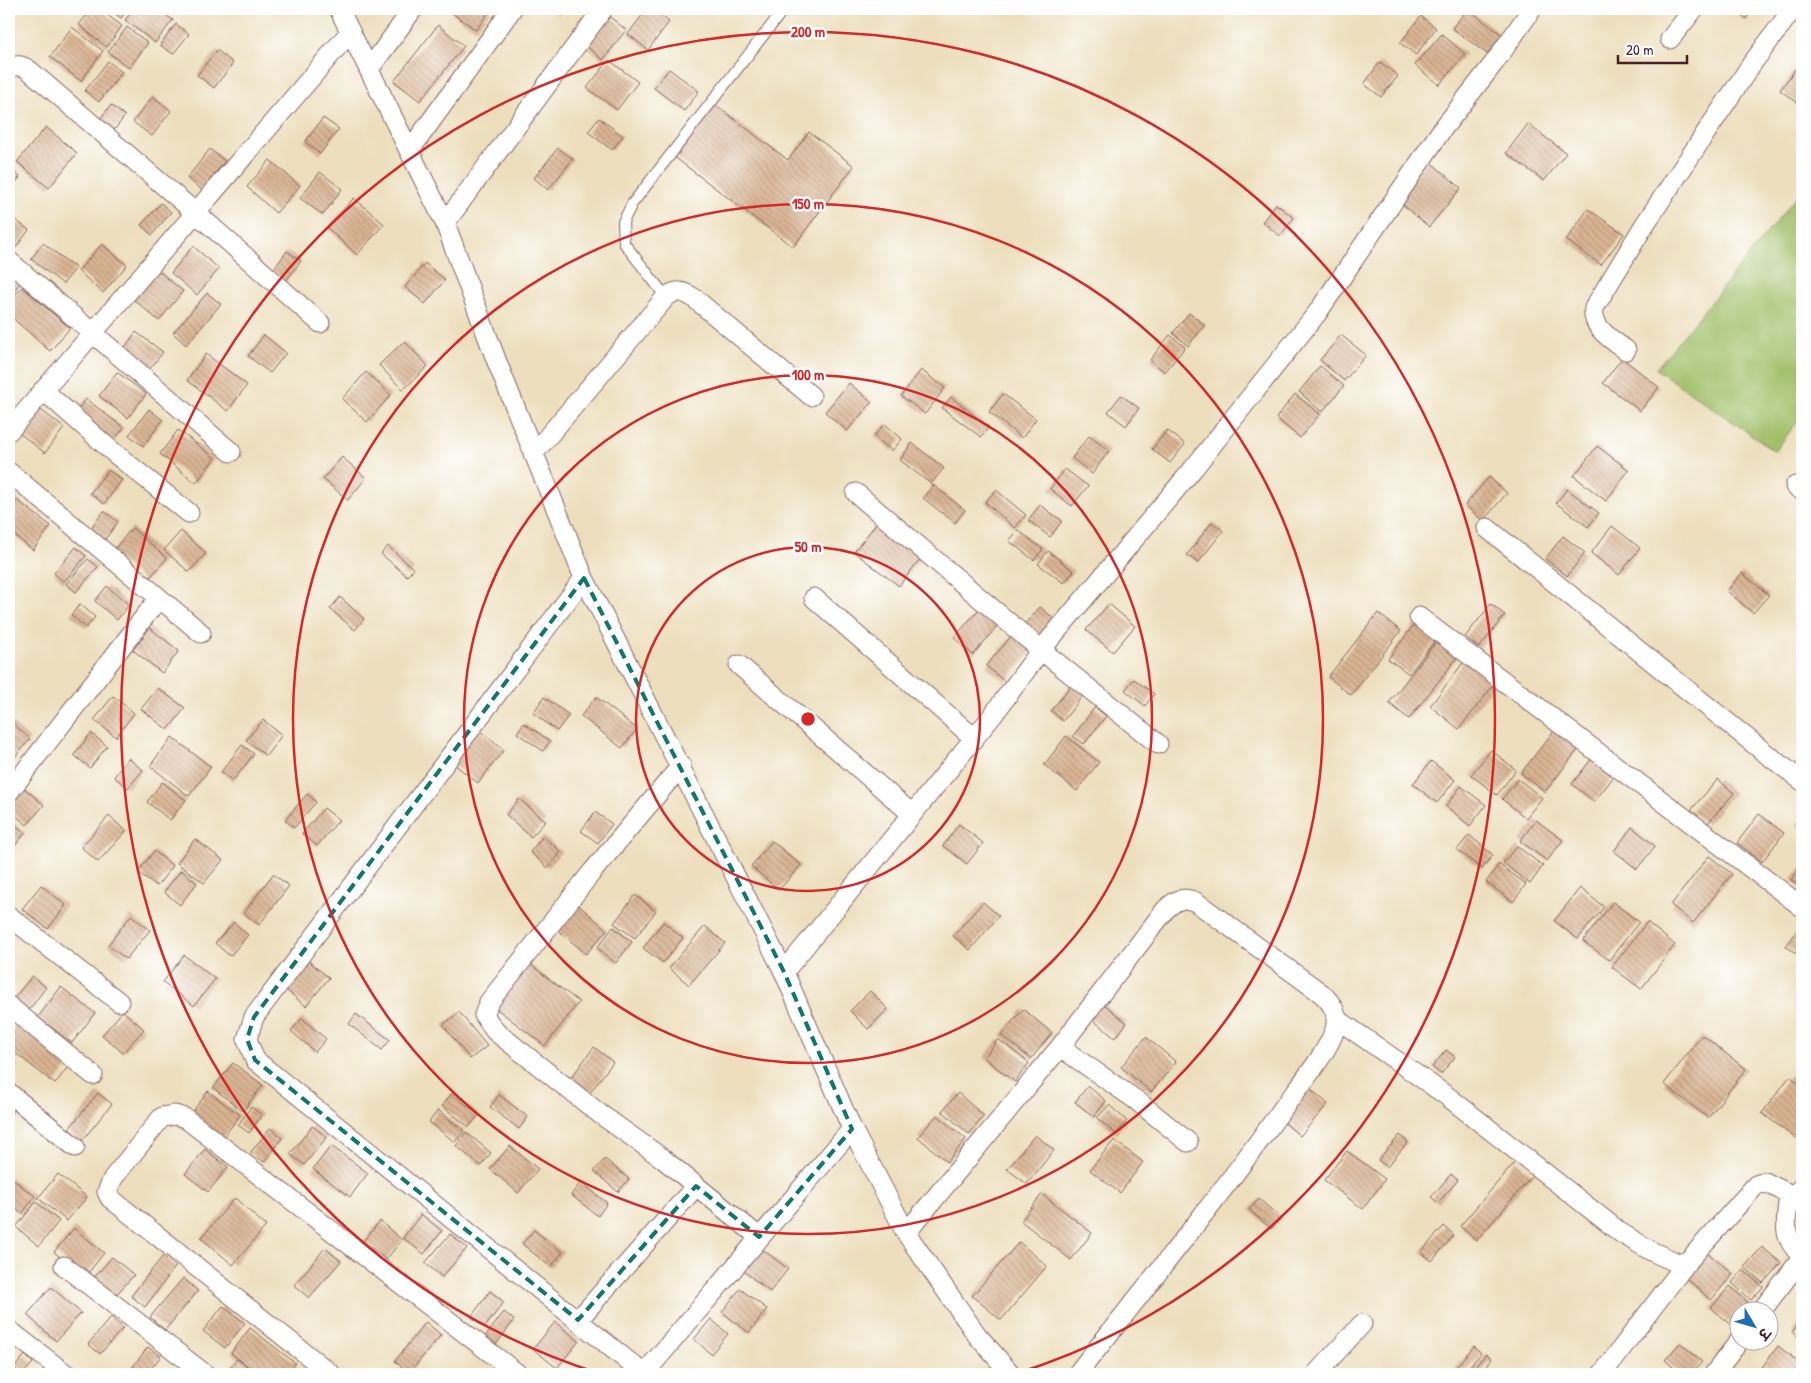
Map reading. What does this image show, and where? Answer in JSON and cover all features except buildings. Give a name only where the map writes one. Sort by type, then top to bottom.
[{"type":"street","points":[[339,9],[370,68],[445,223],[533,454],[584,578],[784,972],[852,1129],[906,1232],[977,1335],[1011,1374]]},
{"type":"street","points":[[370,68],[413,9]]},
{"type":"street","points":[[410,150],[512,9]]},
{"type":"street","points":[[445,223],[603,9]]},
{"type":"street","points":[[784,972],[974,738],[1042,650],[1187,477],[1318,312],[1441,131],[1494,63],[1532,9]]},
{"type":"street","points":[[1670,39],[1694,9]]},
{"type":"street","points":[[1626,350],[1599,327],[1593,316],[1594,308],[1645,224],[1751,65],[1792,9]]},
{"type":"street","points":[[9,431],[91,332],[350,32]]},
{"type":"street","points":[[9,69],[16,65],[29,70],[195,212],[320,323]]},
{"type":"street","points":[[9,261],[230,452]]},
{"type":"street","points":[[533,454],[666,297],[675,291],[681,291],[694,298],[811,396]]},
{"type":"street","points":[[43,390],[113,452],[189,513]]},
{"type":"street","points":[[9,472],[201,633]]},
{"type":"street","points":[[856,493],[1042,650],[1158,744]]},
{"type":"street","points":[[1487,528],[1802,781]]},
{"type":"street","points":[[584,578],[254,1017],[247,1039],[255,1060],[644,1374],[852,1129]]},
{"type":"street","points":[[9,792],[159,598]]},
{"type":"street","points":[[814,598],[974,738]]},
{"type":"street","points":[[1419,617],[1802,907]]},
{"type":"street","points":[[740,665],[912,814]]},
{"type":"street","points":[[681,766],[489,1002],[484,1015],[495,1031],[759,1237]]},
{"type":"street","points":[[906,1232],[1060,1047],[1166,909],[1175,901],[1186,898],[1196,902],[1321,993],[1334,1010],[1337,1019],[1334,1031],[1319,1058],[1238,1171],[1077,1374]]},
{"type":"street","points":[[9,916],[119,1002]]},
{"type":"street","points":[[9,1006],[93,1075]]},
{"type":"street","points":[[1337,1019],[1447,1096],[1621,1233],[1653,1252],[1680,1264],[1687,1262]]},
{"type":"street","points":[[1060,1047],[1136,1100],[1188,1142]]},
{"type":"street","points":[[9,1093],[75,1147]]},
{"type":"street","points":[[331,1374],[110,1198],[107,1192],[113,1178],[162,1118],[170,1115],[185,1118],[518,1374]]},
{"type":"street","points":[[1602,1374],[1687,1262],[1756,1185],[1765,1182],[1796,1191],[1787,1233],[1794,1248],[1802,1257],[1770,1300]]},
{"type":"street","points":[[578,1320],[696,1186]]},
{"type":"street","points":[[64,1266],[205,1374]]},
{"type":"street","points":[[1316,1374],[1362,1324]]},
{"type":"street","points":[[9,1330],[66,1374]]},
{"type":"street","points":[[1714,1374],[1732,1350]]},
{"type":"lane","points":[[666,297],[624,243],[622,222],[632,204],[784,9]]},
{"type":"highlighted area","points":[[584,578],[784,972],[852,1129],[759,1237],[696,1186],[578,1320],[255,1060],[247,1039],[254,1017]]},
{"type":"green space","points":[[1802,190],[1802,416],[1775,451],[1656,369]]}]
